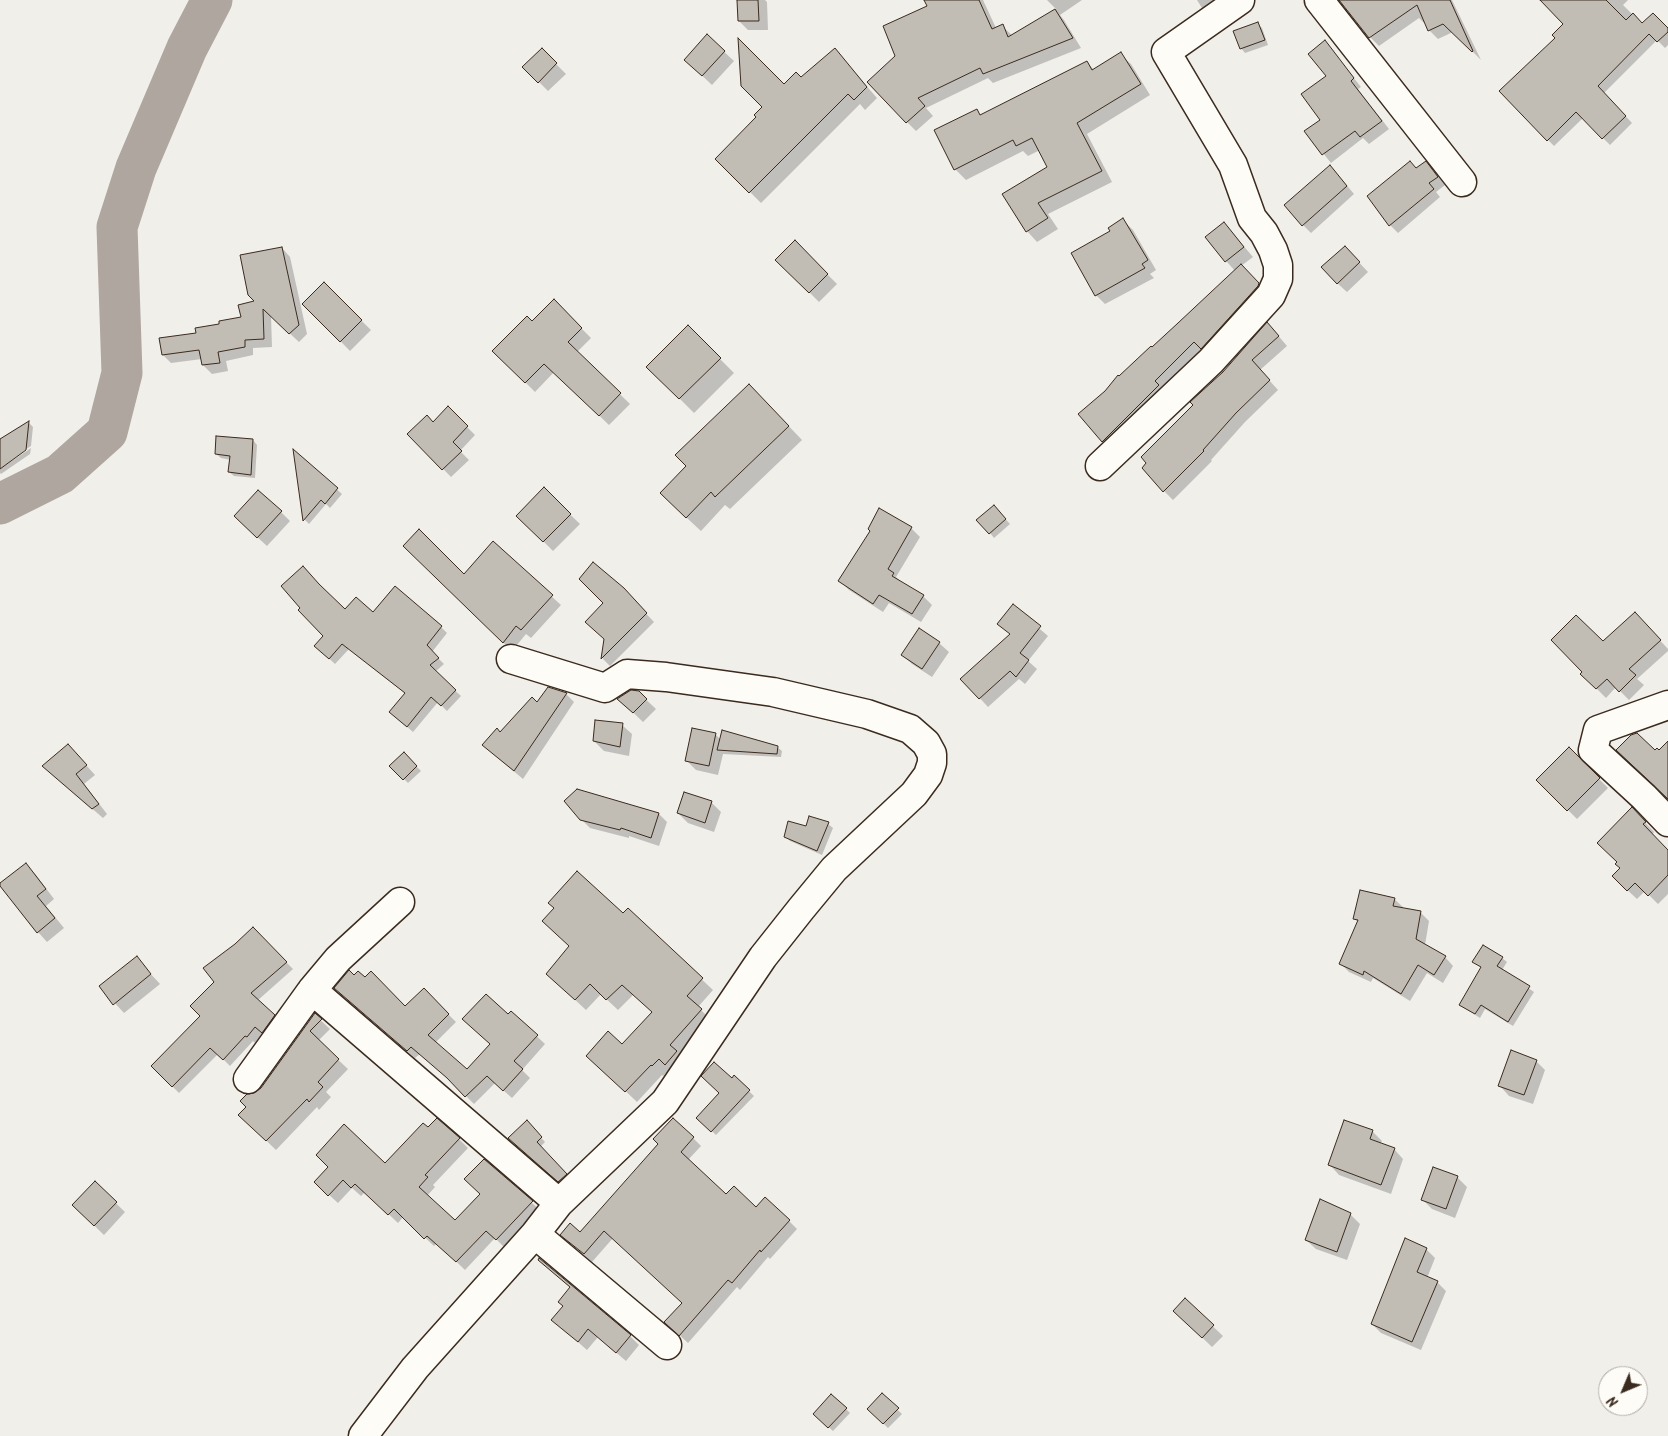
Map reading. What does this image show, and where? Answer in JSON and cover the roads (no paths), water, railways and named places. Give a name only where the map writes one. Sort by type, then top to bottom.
[{"type":"street","points":[[1100,466],[1211,361],[1271,296],[1278,279],[1278,264],[1273,250],[1264,233],[1252,218],[1233,166],[1166,52],[1240,0]]},
{"type":"street","points":[[1319,0],[1462,182]]},
{"type":"street","points":[[363,1436],[415,1368],[535,1234],[559,1203],[664,1102],[758,965],[800,909],[834,869],[914,794],[928,775],[932,763],[932,754],[926,743],[910,729],[867,714],[773,692],[666,677],[627,674],[605,688],[511,659]]},
{"type":"street","points":[[1668,705],[1598,730],[1593,750],[1668,822]]},
{"type":"street","points":[[248,1079],[312,990],[338,960],[400,902]]},
{"type":"street","points":[[312,990],[559,1203]]},
{"type":"street","points":[[535,1234],[667,1345]]},
{"type":"waterway","points":[[0,504],[60,474],[107,432],[122,373],[117,227],[136,168],[187,48],[212,0]]}]
